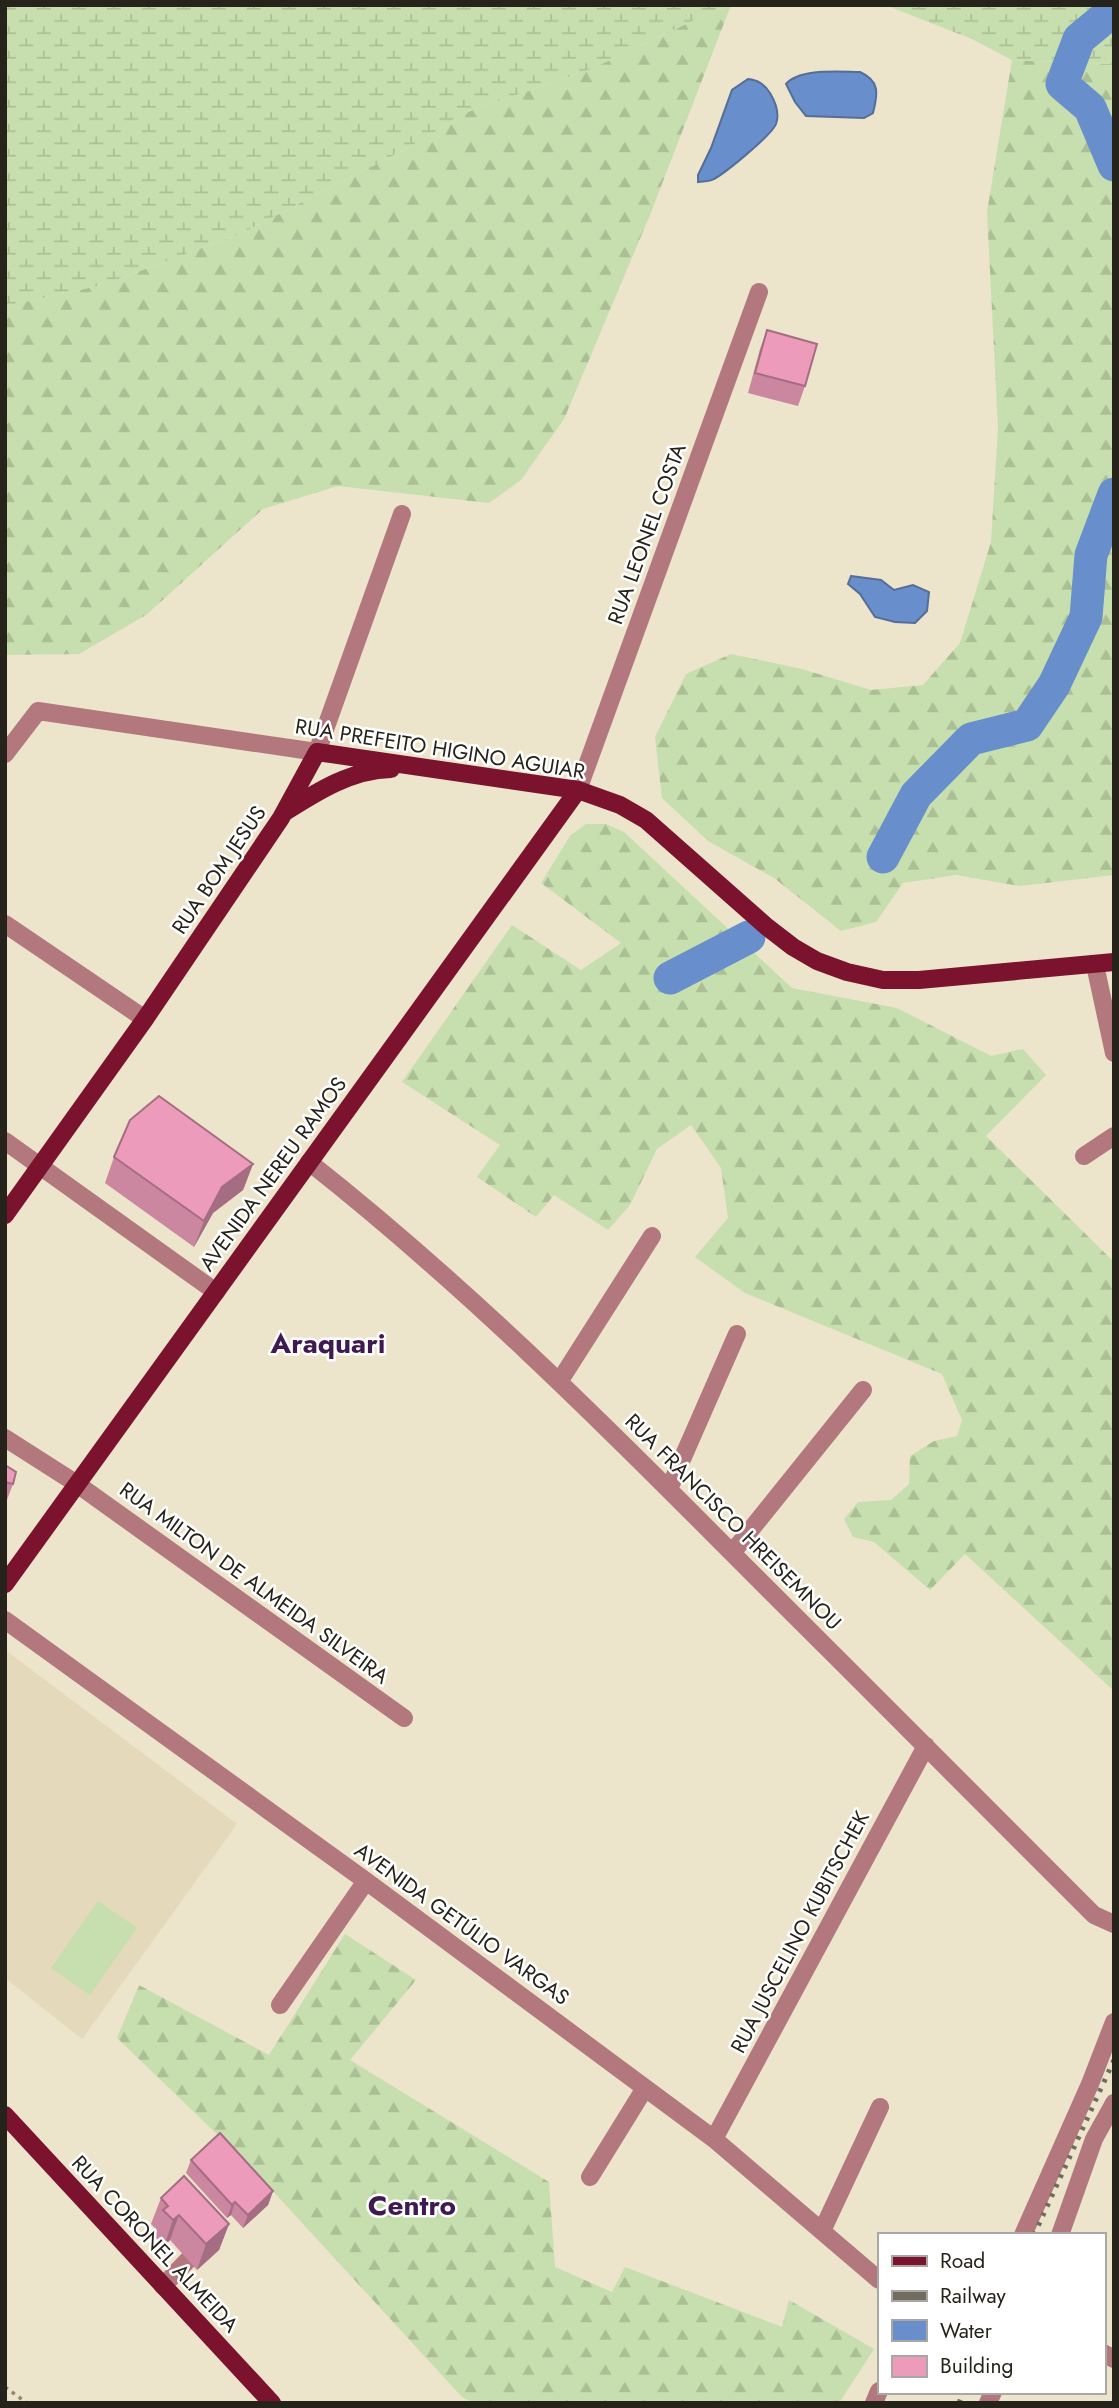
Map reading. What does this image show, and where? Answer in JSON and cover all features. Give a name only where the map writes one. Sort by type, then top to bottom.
[{"type":"main road","name":"RUA PREFEITO HIGINO AGUIAR","points":[[317,752],[578,790],[620,805],[646,820],[766,928],[817,961],[847,972],[883,979],[919,980],[1114,962]]},
{"type":"main road","name":"RUA BOM JESUS","points":[[5,1215],[145,1019],[285,812],[317,752]]},
{"type":"main road","points":[[285,812],[326,786],[352,776],[377,769],[426,768]]},
{"type":"main road","name":"AVENIDA NEREU RAMOS","points":[[5,1584],[578,790]]},
{"type":"main road","name":"RUA CORONEL ALMEIDA","points":[[5,2115],[272,2403]]},
{"type":"street","name":"RUA LEONEL COSTA","points":[[578,790],[759,292]]},
{"type":"street","name":"RUA BOM JESUS","points":[[317,752],[402,514]]},
{"type":"street","name":"RUA PREFEITO HIGINO AGUIAR","points":[[5,754],[38,711],[317,752]]},
{"type":"street","points":[[5,923],[145,1019]]},
{"type":"street","points":[[1095,965],[1114,1053]]},
{"type":"street","points":[[1084,1156],[1114,1136]]},
{"type":"street","points":[[5,1141],[216,1292]]},
{"type":"street","name":"RUA FRANCISCO HREISEMNOU","points":[[309,1163],[441,1271],[559,1382],[1094,1915],[1114,1924]]},
{"type":"street","points":[[559,1382],[653,1236]]},
{"type":"street","points":[[668,1489],[737,1334]]},
{"type":"street","points":[[733,1553],[863,1390]]},
{"type":"street","name":"RUA MILTON DE ALMEIDA SILVEIRA","points":[[5,1438],[77,1484],[404,1718]]},
{"type":"street","name":"AVENIDA GETÚLIO VARGAS","points":[[5,1620],[366,1881],[714,2139],[878,2279]]},
{"type":"street","name":"RUA JUSCELINO KUBITSCHEK","points":[[714,2139],[926,1746]]},
{"type":"street","points":[[280,2005],[366,1881]]},
{"type":"street","points":[[1024,2233],[1090,2084],[1114,2022]]},
{"type":"street","points":[[590,2177],[645,2088]]},
{"type":"street","points":[[1061,2233],[1094,2140],[1114,2103]]},
{"type":"street","points":[[822,2231],[880,2107]]},
{"type":"street","points":[[163,2286],[188,2260]]},
{"type":"path","points":[[5,2388],[27,2403]]},
{"type":"shaded area","points":[[5,1650],[237,1824],[82,2039],[5,1978]]},
{"type":"green space","points":[[5,5],[726,5],[591,69],[470,111],[402,151],[242,233],[102,285],[5,306]]},
{"type":"green space","points":[[731,5],[650,215],[564,419],[521,480],[489,503],[338,486],[263,509],[146,615],[79,654],[5,655],[5,306],[102,285],[242,233],[402,151],[470,111],[591,69]]},
{"type":"green space","points":[[885,5],[1114,5],[1114,64],[1012,60],[972,39]]},
{"type":"green space","points":[[1012,60],[1114,64],[1114,875],[1020,886],[956,875],[903,883],[876,922],[841,931],[774,878],[708,841],[662,798],[655,737],[686,674],[731,654],[802,669],[871,690],[923,685],[960,643],[991,542],[998,428],[987,212]]},
{"type":"green space","points":[[586,824],[606,824],[624,832],[792,988],[897,1008],[991,1056],[1023,1049],[1046,1075],[986,1136],[1114,1262],[1114,1691],[965,1554],[930,1590],[874,1542],[853,1537],[844,1519],[858,1502],[891,1500],[909,1484],[910,1456],[934,1441],[957,1436],[962,1420],[942,1374],[745,1293],[695,1257],[728,1218],[721,1168],[691,1125],[657,1149],[630,1205],[608,1230],[554,1195],[536,1217],[477,1177],[500,1145],[402,1082],[512,925],[581,970],[621,943],[541,883],[570,836]]},
{"type":"green space","points":[[98,1901],[137,1928],[90,1995],[51,1968]]},
{"type":"green space","points":[[345,1934],[416,1980],[350,2060],[549,2182],[555,2267],[612,2292],[625,2267],[782,2327],[789,2300],[874,2349],[839,2403],[474,2403],[462,2397],[247,2163],[117,2038],[139,1985],[269,2055]]},
{"type":"water","points":[[860,72],[871,79],[876,88],[873,113],[864,118],[806,116],[786,84],[810,73]]},
{"type":"water","points":[[748,79],[761,83],[770,93],[777,108],[776,124],[758,145],[728,169],[712,180],[698,182],[698,175],[732,90]]},
{"type":"water","points":[[851,576],[881,580],[894,590],[913,585],[929,592],[927,611],[915,623],[875,617],[860,594],[848,584]]},
{"type":"building","points":[[767,330],[817,344],[805,386],[755,373]]},
{"type":"building","points":[[159,1096],[253,1164],[222,1187],[204,1221],[114,1157],[130,1120]]},
{"type":"building","points":[[5,1465],[16,1472],[13,1484],[5,1482]]},
{"type":"building","points":[[220,2133],[273,2191],[248,2215],[235,2202],[232,2205],[191,2160]]},
{"type":"building","points":[[184,2176],[229,2224],[206,2244],[179,2215],[173,2220],[163,2210],[168,2206],[161,2198]]},
{"type":"waterway","points":[[1114,10],[1079,39],[1062,84],[1090,108],[1114,165]]},
{"type":"waterway","points":[[883,857],[916,795],[971,739],[1027,725],[1054,685],[1086,617],[1091,555],[1114,494]]},
{"type":"waterway","points":[[670,978],[749,937]]},
{"type":"railway","points":[[1035,2233],[1114,2060]]},
{"type":"railway","points":[[959,2403],[962,2394]]},
{"type":"district","name":"Araquari","points":[[328,1343]]},
{"type":"district","name":"Centro","points":[[412,2205]]}]
